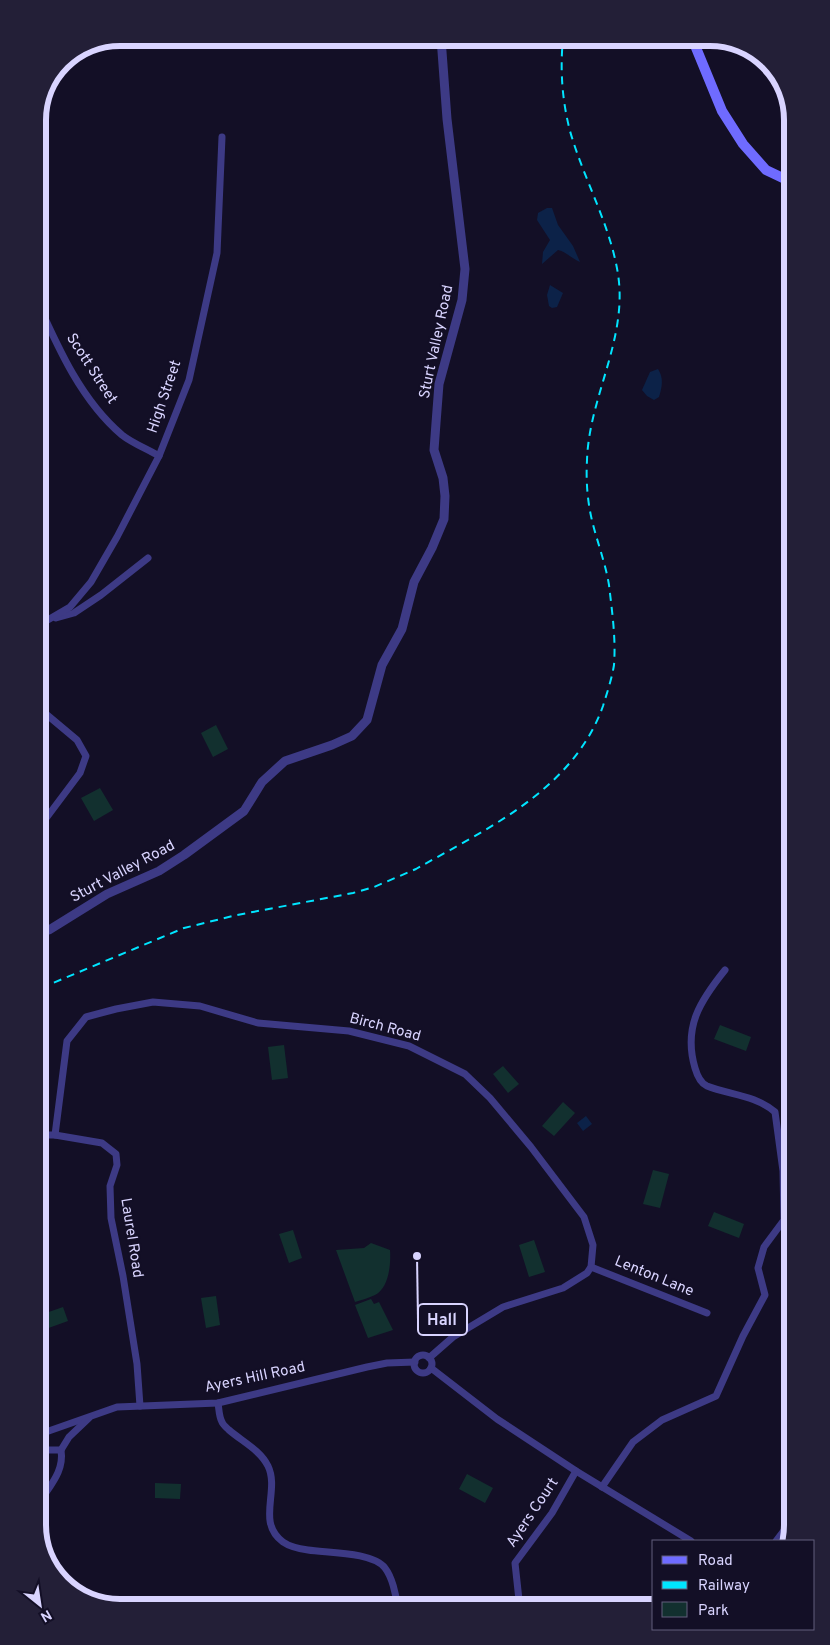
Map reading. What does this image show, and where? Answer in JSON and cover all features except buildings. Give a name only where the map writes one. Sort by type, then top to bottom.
[{"type":"main road","points":[[695,46],[722,111],[743,144],[766,170],[784,179]]},
{"type":"street","name":"Sturt Valley Road","points":[[46,931],[107,894],[159,871],[184,855],[244,811],[262,782],[285,761],[352,736],[367,720],[382,665],[402,629],[414,582],[432,548],[444,518],[445,496],[443,478],[434,450],[436,423],[440,384],[462,300],[465,269],[447,118],[442,46]]},
{"type":"street","name":"High Street","points":[[46,621],[70,607],[91,582],[117,537],[158,456],[189,380],[217,253],[222,137]]},
{"type":"street","name":"Scott Street","points":[[46,321],[61,355],[96,407],[123,435],[158,456]]},
{"type":"street","points":[[46,621],[74,613],[101,596],[148,558]]},
{"type":"street","points":[[46,714],[77,740],[86,756],[80,773],[46,818]]},
{"type":"street","points":[[602,1487],[633,1442],[662,1420],[716,1396],[743,1336],[765,1295],[758,1268],[764,1247],[784,1220],[783,1171],[775,1112],[767,1104],[705,1085],[697,1076],[692,1059],[690,1033],[697,1009],[726,970]]},
{"type":"street","name":"Birch Road","points":[[55,1135],[67,1040],[86,1017],[153,1002],[200,1006],[258,1023],[349,1031],[410,1046],[465,1074],[490,1098],[531,1147],[584,1217],[593,1245],[592,1267]]},
{"type":"street","name":"Laurel Road","points":[[46,1135],[102,1143],[116,1154],[117,1165],[110,1186],[111,1218],[138,1364],[140,1406]]},
{"type":"street","points":[[429,1358],[453,1337],[503,1307],[563,1288],[592,1267]]},
{"type":"street","name":"Lenton Lane","points":[[592,1267],[707,1313]]},
{"type":"street","points":[[421,1356],[429,1358],[432,1362],[431,1368],[425,1373],[419,1372],[415,1368],[415,1362],[421,1356]]},
{"type":"street","name":"Ayers Hill Road","points":[[46,1432],[117,1407],[218,1404],[367,1367],[387,1363],[415,1362]]},
{"type":"street","points":[[431,1368],[497,1419],[576,1471],[689,1540]]},
{"type":"street","points":[[218,1404],[222,1424],[239,1439],[260,1453],[269,1468],[272,1489],[269,1505],[270,1519],[272,1528],[283,1542],[300,1549],[374,1560],[385,1568],[393,1584],[396,1599]]},
{"type":"street","points":[[46,1492],[58,1474],[63,1461],[61,1450],[69,1438],[91,1416]]},
{"type":"street","points":[[46,1450],[61,1450]]},
{"type":"street","name":"Ayers Court","points":[[519,1599],[515,1563],[552,1513],[576,1471]]},
{"type":"green space","points":[[216,725],[228,749],[213,757],[201,733]]},
{"type":"green space","points":[[100,788],[113,810],[94,821],[81,798]]},
{"type":"green space","points":[[720,1025],[751,1037],[746,1051],[714,1039]]},
{"type":"green space","points":[[284,1045],[288,1078],[272,1080],[268,1047]]},
{"type":"green space","points":[[503,1066],[519,1084],[508,1093],[493,1074]]},
{"type":"green space","points":[[563,1102],[575,1113],[554,1136],[542,1126]]},
{"type":"green space","points":[[653,1170],[669,1174],[660,1208],[643,1204]]},
{"type":"green space","points":[[714,1212],[744,1224],[739,1238],[708,1226]]},
{"type":"green space","points":[[293,1230],[302,1258],[289,1263],[279,1234]]},
{"type":"green space","points":[[534,1240],[545,1272],[529,1277],[519,1245]]},
{"type":"green space","points":[[371,1243],[390,1250],[388,1275],[380,1292],[355,1302],[336,1250],[364,1248]]},
{"type":"green space","points":[[216,1296],[220,1325],[206,1328],[201,1298]]},
{"type":"green space","points":[[371,1299],[374,1304],[379,1302],[393,1330],[368,1338],[355,1305]]},
{"type":"green space","points":[[63,1307],[68,1321],[46,1329],[46,1313]]},
{"type":"green space","points":[[467,1474],[493,1488],[485,1503],[459,1489]]},
{"type":"green space","points":[[155,1483],[181,1484],[180,1499],[155,1498]]},
{"type":"water","points":[[547,208],[552,208],[558,225],[573,246],[580,262],[558,250],[542,264],[543,252],[550,240],[537,220],[538,213]]},
{"type":"water","points":[[550,285],[563,293],[557,307],[552,308],[549,306],[547,295]]},
{"type":"water","points":[[658,369],[662,379],[662,386],[659,397],[654,400],[642,390],[650,372]]},
{"type":"water","points":[[586,1116],[592,1124],[583,1131],[577,1123]]},
{"type":"railway","points":[[46,986],[184,928],[237,915],[353,893],[374,887],[416,869],[499,822],[525,804],[550,784],[571,761],[589,735],[603,706],[609,686],[614,665],[614,645],[609,585],[589,502],[587,460],[594,414],[618,322],[620,298],[618,274],[609,237],[576,149],[567,119],[562,85],[563,46]]},
{"type":"place","name":"Hall","points":[[417,1256]]}]
